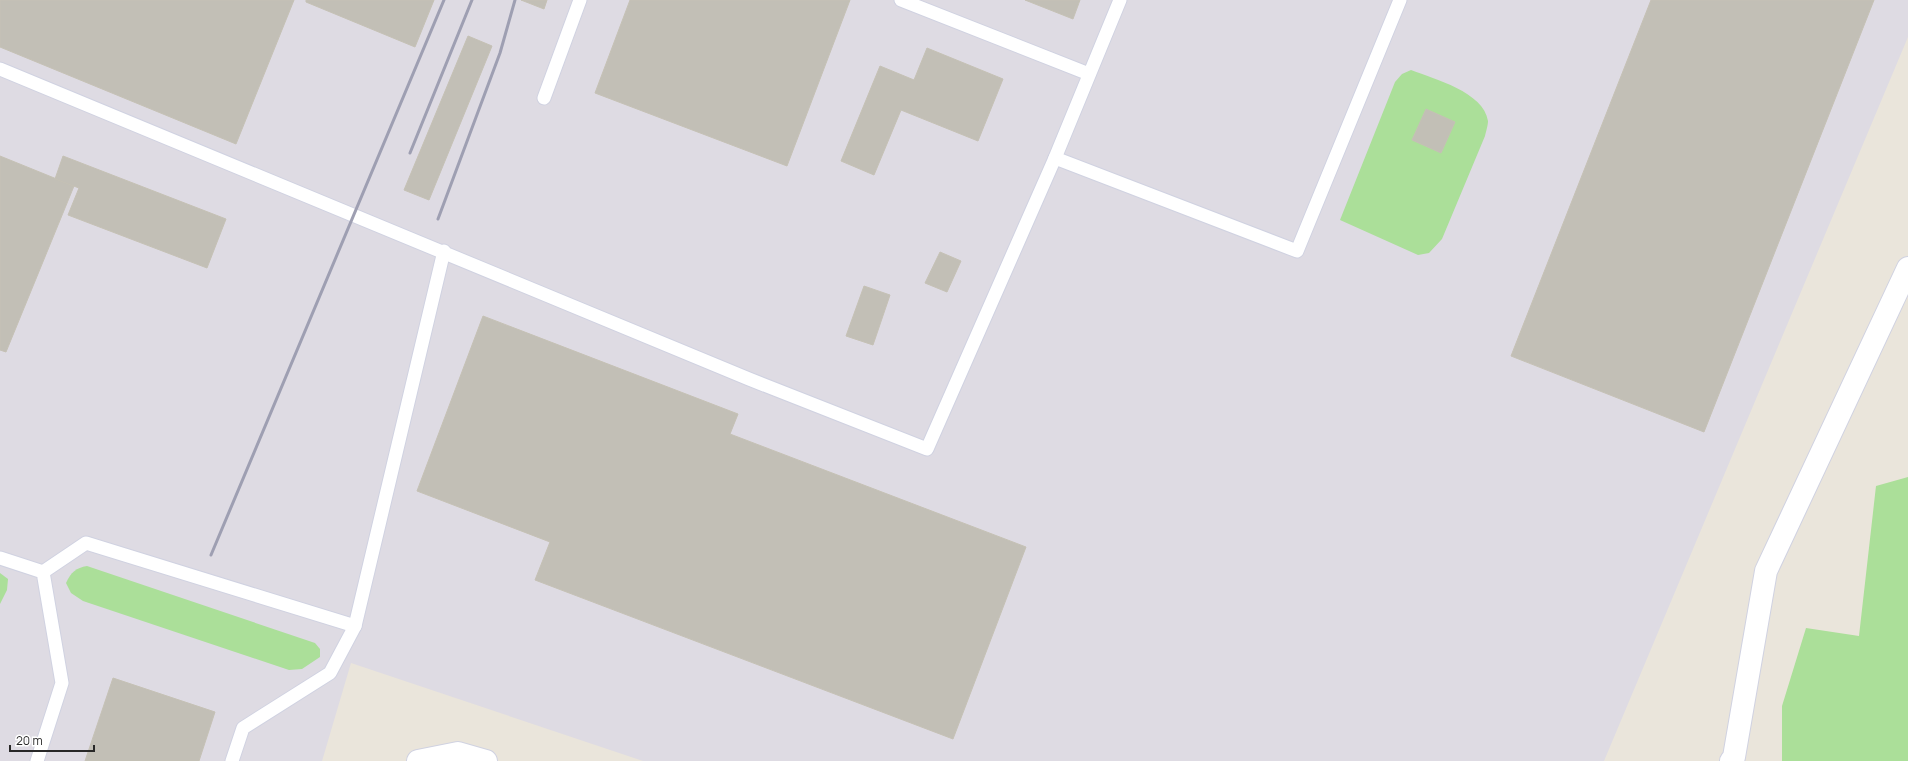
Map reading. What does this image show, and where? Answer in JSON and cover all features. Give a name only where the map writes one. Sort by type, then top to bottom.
[{"type":"street","points":[[1732,761],[1734,757],[1766,571],[1908,268]]},
{"type":"street","points":[[418,761],[458,753],[486,761]]},
{"type":"lane","points":[[544,98],[580,0]]},
{"type":"lane","points":[[901,0],[1088,74]]},
{"type":"lane","points":[[0,68],[353,216],[444,251],[749,378],[927,449],[1055,158],[1088,74],[1120,0]]},
{"type":"lane","points":[[1055,158],[1297,251],[1400,0]]},
{"type":"lane","points":[[232,761],[243,728],[330,673],[355,626],[444,251]]},
{"type":"lane","points":[[43,572],[86,543],[355,626]]},
{"type":"lane","points":[[0,558],[43,572]]},
{"type":"lane","points":[[37,761],[62,683],[43,572]]},
{"type":"shaded area","points":[[0,0],[1908,0],[1908,37],[1604,761],[643,761],[351,663],[322,761],[0,761]]},
{"type":"green space","points":[[1411,70],[1444,82],[1468,94],[1478,102],[1488,121],[1485,136],[1442,239],[1429,253],[1418,255],[1340,220],[1395,82],[1402,74]]},
{"type":"green space","points":[[1908,477],[1908,761],[1782,761],[1782,706],[1806,628],[1859,636],[1876,486]]},
{"type":"green space","points":[[87,566],[315,643],[320,649],[320,657],[302,669],[289,670],[83,601],[71,593],[66,583],[74,571]]},
{"type":"green space","points":[[0,573],[8,579],[7,590],[0,604]]},
{"type":"building","points":[[0,0],[294,0],[236,144],[0,47]]},
{"type":"building","points":[[306,0],[434,0],[415,47],[306,2]]},
{"type":"building","points":[[521,0],[547,0],[544,9]]},
{"type":"building","points":[[630,0],[850,0],[787,166],[595,93]]},
{"type":"building","points":[[1025,0],[1080,0],[1073,19]]},
{"type":"building","points":[[1651,0],[1874,0],[1704,432],[1511,356]]},
{"type":"building","points":[[468,36],[492,46],[429,200],[404,190]]},
{"type":"building","points":[[927,48],[1003,79],[978,141],[901,110],[874,175],[841,161],[880,66],[914,80]]},
{"type":"building","points":[[1426,109],[1455,122],[1441,153],[1412,140]]},
{"type":"building","points":[[0,156],[74,186],[6,352],[0,350]]},
{"type":"building","points":[[63,156],[226,219],[207,268],[68,215],[79,188],[55,179]]},
{"type":"building","points":[[940,252],[961,261],[947,292],[925,283]]},
{"type":"building","points":[[864,286],[890,295],[873,345],[846,336]]},
{"type":"building","points":[[483,316],[738,414],[730,434],[1026,547],[953,739],[535,580],[550,542],[417,491]]},
{"type":"building","points":[[113,678],[215,712],[199,761],[85,761]]},
{"type":"railway","points":[[211,555],[444,0]]},
{"type":"railway","points":[[410,153],[472,0]]},
{"type":"railway","points":[[438,219],[500,53],[515,0]]}]
